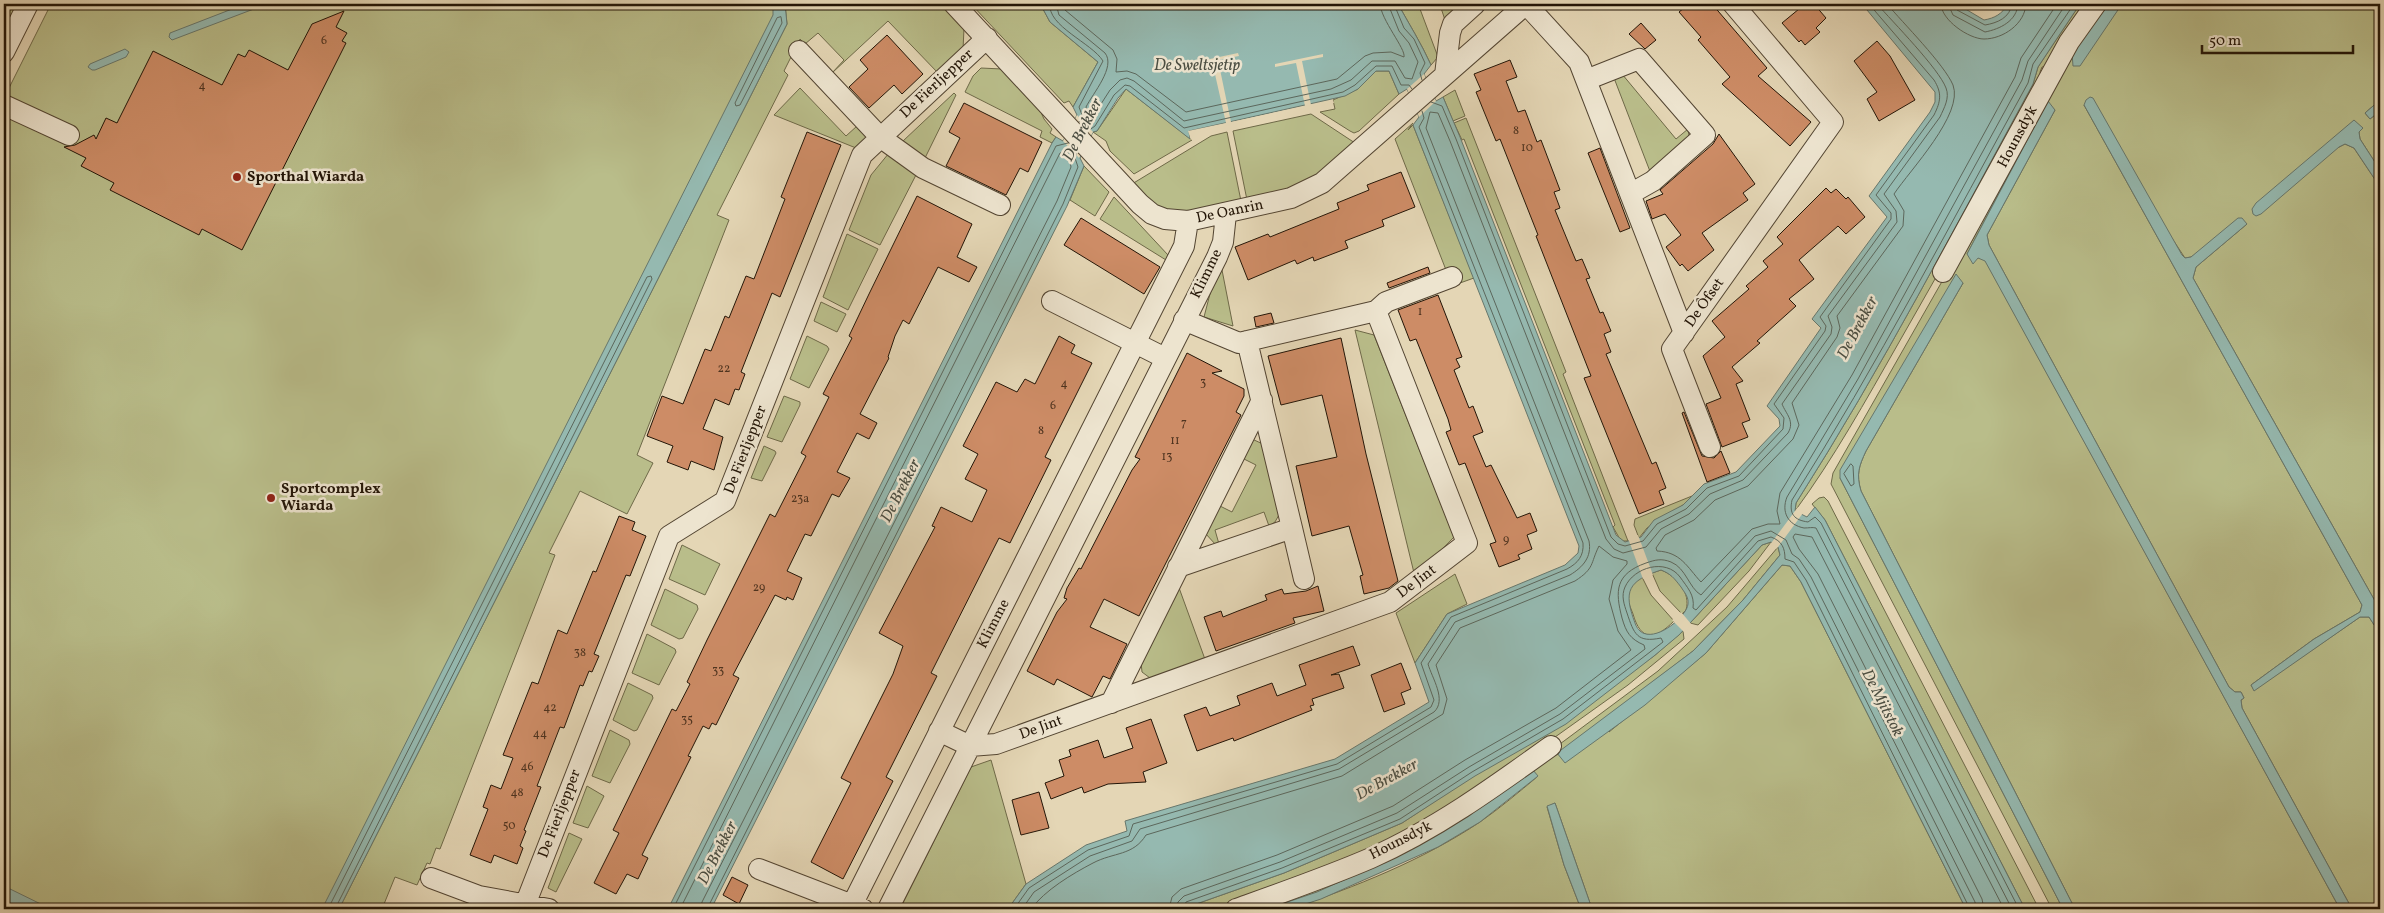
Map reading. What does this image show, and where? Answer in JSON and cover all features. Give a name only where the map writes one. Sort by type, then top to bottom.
[{"type":"street","points":[[4,52],[28,4]]},
{"type":"street","name":"De Oanrin","points":[[954,4],[1140,204],[1152,214],[1175,221],[1188,221],[1226,214],[1291,198],[1322,183],[1412,102],[1526,4]]},
{"type":"street","points":[[1442,77],[1453,24],[1475,4]]},
{"type":"street","name":"De Ôfset","points":[[1526,4],[1579,62],[1684,333]]},
{"type":"street","name":"De Ôfset","points":[[1684,333],[1833,122],[1733,4]]},
{"type":"street","name":"Hounsdyk","points":[[1944,272],[2069,42],[2096,4]]},
{"type":"street","name":"De Fierljepper","points":[[525,905],[669,536],[726,501],[862,155],[987,38]]},
{"type":"street","points":[[799,51],[880,137],[923,168],[1000,205]]},
{"type":"street","points":[[1586,80],[1639,59],[1705,135],[1653,181],[1630,194]]},
{"type":"street","points":[[4,105],[69,135]]},
{"type":"street","name":"Klimme","points":[[888,909],[1217,258],[1223,242],[1226,214]]},
{"type":"street","name":"Klimme","points":[[758,869],[859,907],[939,731],[1184,246],[1188,221]]},
{"type":"street","points":[[1184,320],[1239,343],[1376,311],[1386,302],[1452,278]]},
{"type":"street","points":[[1052,301],[1165,358]]},
{"type":"street","name":"De Jint","points":[[970,746],[996,744],[1390,602],[1467,543],[1376,311]]},
{"type":"street","points":[[1684,333],[1672,350],[1710,448]]},
{"type":"street","points":[[1247,341],[1304,579]]},
{"type":"street","points":[[1111,702],[1262,400]]},
{"type":"street","points":[[1178,567],[1292,528]]},
{"type":"street","points":[[939,731],[970,746]]},
{"type":"street","name":"Hounsdyk","points":[[1236,909],[1371,858],[1411,838],[1457,811],[1551,746]]},
{"type":"street","points":[[431,878],[479,896],[549,909]]},
{"type":"green space","points":[[10,4],[17,4],[4,31],[4,16]]},
{"type":"green space","name":"Sportcomplex Wiarda","points":[[51,4],[780,4],[328,909],[29,909],[4,898],[4,98]]},
{"type":"green space","points":[[785,4],[941,4],[964,28],[963,50],[938,73],[888,21],[832,73],[844,60],[818,33],[805,44],[800,39],[784,71],[788,75],[717,215],[729,220],[637,455],[653,463],[627,514],[580,491],[549,553],[555,555],[440,849],[436,848],[430,864],[427,863],[417,885],[395,877],[382,909],[339,909],[787,24]]},
{"type":"green space","points":[[971,4],[1033,4],[1043,9],[1050,22],[1098,62],[1073,107],[1069,101],[1064,103]]},
{"type":"green space","points":[[1398,4],[1421,4],[1423,8],[1420,9],[1438,57],[1431,65],[1419,41]]},
{"type":"green space","points":[[1468,4],[1446,23],[1440,5]]},
{"type":"green space","points":[[2080,4],[2092,4],[2051,66],[2042,67],[2040,72],[2043,82],[1990,181],[1849,429],[1795,511],[1796,503],[1828,452],[1947,243],[2033,84],[2038,67]]},
{"type":"green space","points":[[2122,4],[2380,4],[2380,100],[2365,113],[2370,119],[2380,111],[2380,170],[2360,139],[2359,132],[2339,147],[2345,144],[2354,148],[2380,187],[2380,610],[2193,278],[2196,267],[2247,224],[2191,257],[2185,258],[2084,105],[2362,605],[2360,612],[2314,639],[2251,685],[2254,690],[2360,617],[2369,617],[2380,634],[2380,909],[2352,909],[2242,708],[2241,700],[2244,698],[2241,692],[2235,692],[2229,687],[1989,245],[1987,235],[2055,110],[2047,102],[1967,254],[1985,260],[2340,909],[2075,909],[1859,485],[1859,470],[1866,451],[1963,283],[1840,478],[2063,909],[2052,909],[1831,484],[1833,473],[1973,227],[2061,65],[2114,15]]},
{"type":"green space","points":[[981,68],[1002,69],[1039,108],[1044,119],[1052,129],[1050,133],[1056,137],[1052,143],[1040,137],[1042,131],[965,92],[973,76]]},
{"type":"green space","points":[[1376,71],[1389,71],[1399,94],[1359,131],[1354,133],[1320,112],[1335,109],[1333,100],[1358,89]]},
{"type":"green space","points":[[1622,74],[1676,139],[1688,129],[1689,136],[1651,174],[1614,78]]},
{"type":"green space","points":[[800,88],[846,136],[857,126],[869,137],[856,148],[774,115]]},
{"type":"green space","points":[[1126,89],[1192,140],[1134,174],[1110,151],[1106,141],[1093,132],[1097,131]]},
{"type":"green space","points":[[1455,90],[1465,116],[1453,121],[1443,97]]},
{"type":"green space","points":[[954,93],[956,95],[925,158],[903,141]]},
{"type":"green space","points":[[1311,114],[1355,143],[1325,169],[1301,186],[1247,200],[1233,131]]},
{"type":"green space","points":[[1466,118],[1566,372],[1563,374],[1628,541],[1621,541],[1613,527],[1615,525],[1464,139],[1462,140],[1454,123]]},
{"type":"green space","points":[[1413,123],[1408,130],[1413,125],[1474,278],[1460,283],[1454,267],[1446,270],[1395,139]]},
{"type":"green space","points":[[1227,132],[1241,201],[1197,211],[1175,212],[1165,210],[1152,203],[1132,184],[1211,136]]},
{"type":"green space","points":[[889,153],[917,173],[880,245],[849,230],[871,175]]},
{"type":"green space","points":[[1084,166],[1109,192],[1095,216],[1070,200]]},
{"type":"green space","points":[[1114,197],[1168,255],[1166,260],[1100,219]]},
{"type":"green space","points":[[847,234],[878,249],[848,310],[823,297]]},
{"type":"green space","points":[[1222,270],[1233,326],[1204,317],[1211,290]]},
{"type":"green space","points":[[821,302],[846,314],[837,332],[814,321]]},
{"type":"green space","points":[[1355,330],[1374,335],[1454,537],[1415,577]]},
{"type":"green space","points":[[807,336],[827,346],[829,349],[809,388],[790,379]]},
{"type":"green space","points":[[784,396],[800,402],[800,405],[782,442],[767,437]]},
{"type":"green space","points":[[1252,439],[1265,445],[1280,513],[1275,522],[1269,526],[1264,512],[1215,530],[1219,544],[1216,545],[1205,533],[1218,505],[1232,512],[1256,465],[1242,458]]},
{"type":"green space","points":[[764,446],[776,453],[762,481],[751,478]]},
{"type":"green space","points":[[1692,496],[1683,505],[1647,528],[1639,538],[1634,525],[1635,519]]},
{"type":"green space","points":[[1824,497],[1828,501],[2039,909],[2025,909],[1825,520],[1812,504],[1819,498]]},
{"type":"green space","points":[[1771,542],[1749,571],[1698,625],[1690,623],[1762,545]]},
{"type":"green space","points":[[682,545],[720,564],[705,595],[669,579]]},
{"type":"green space","points":[[1778,547],[1780,555],[1743,600],[1693,651],[1628,701],[1609,732],[1706,653],[1782,565],[1790,566],[1801,582],[1966,909],[1592,909],[1555,803],[1547,807],[1564,865],[1581,909],[1290,909],[1388,872],[1435,849],[1480,822],[1537,777],[1533,770],[1461,813],[1564,741],[1658,671],[1727,607]]},
{"type":"green space","points":[[1661,570],[1672,576],[1685,591],[1687,604],[1686,610],[1682,614],[1660,591],[1652,573]]},
{"type":"green space","points":[[1455,574],[1467,604],[1447,614],[1415,663],[1396,613]]},
{"type":"green space","points":[[1642,577],[1651,595],[1674,621],[1655,635],[1644,634],[1640,630],[1629,602],[1628,594],[1630,589],[1634,582]]},
{"type":"green space","points":[[1178,585],[1206,662],[1150,678],[1142,672],[1141,662]]},
{"type":"green space","points":[[665,589],[697,605],[698,609],[683,638],[679,639],[651,625]]},
{"type":"green space","points":[[1683,631],[1684,639],[1628,685],[1457,807],[1318,875],[1226,909],[1182,909],[1284,873],[1402,823],[1654,656]]},
{"type":"green space","points":[[647,634],[675,649],[676,652],[659,685],[632,673]]},
{"type":"green space","points":[[628,683],[652,695],[653,698],[637,730],[634,731],[613,720]]},
{"type":"green space","points":[[610,730],[629,740],[630,744],[610,783],[592,776]]},
{"type":"green space","points":[[991,760],[1026,884],[1008,909],[900,909],[971,767]]},
{"type":"green space","points":[[587,786],[604,796],[588,828],[573,823]]},
{"type":"green space","points":[[1461,813],[1342,882],[1293,901],[1269,907],[1246,909]]},
{"type":"green space","points":[[569,833],[582,839],[556,892],[548,888]]},
{"type":"water","points":[[245,4],[267,4],[172,40],[169,37],[170,33]]},
{"type":"water","points":[[773,4],[785,4],[787,24],[339,909],[322,909],[773,15]]},
{"type":"water","points":[[1046,4],[1398,4],[1431,65],[1424,74],[1436,101],[1443,97],[1616,535],[1625,542],[1641,537],[1654,520],[1683,505],[1704,484],[1736,472],[1780,426],[1779,419],[1767,406],[1821,328],[1812,319],[1887,217],[1869,196],[1930,112],[1935,102],[1935,92],[1862,4],[1957,4],[1984,20],[1998,15],[2008,4],[2080,4],[2038,67],[2033,84],[1947,243],[1828,452],[1796,503],[1795,511],[1807,517],[1815,507],[1825,520],[2025,909],[1966,909],[1801,582],[1790,566],[1782,565],[1706,653],[1645,705],[1565,763],[1557,753],[1693,651],[1743,600],[1780,555],[1778,547],[1771,542],[1762,545],[1679,635],[1566,724],[1475,776],[1402,823],[1284,873],[1182,909],[1008,909],[1026,884],[1086,845],[1127,831],[1125,821],[1335,759],[1429,702],[1415,663],[1447,614],[1565,565],[1578,553],[1579,546],[1413,125],[1419,117],[1407,89],[1399,94],[1389,71],[1376,71],[1358,89],[1345,96],[1189,131],[1190,139],[1126,89],[1118,98],[1097,131],[1093,132],[1080,158],[1084,166],[1067,206],[711,909],[668,909],[1052,143],[1056,137],[1063,141],[1077,115],[1073,107],[1098,62],[1050,22],[1043,9]],"holes":[[[1661,570],[1672,577],[1681,587],[1687,597],[1688,604],[1681,617],[1665,630],[1647,634],[1640,631],[1635,623],[1629,603],[1629,595],[1635,583],[1641,578]]]},
{"type":"water","points":[[2106,4],[2122,4],[2080,66],[2073,66],[2072,53]]},
{"type":"water","points":[[125,49],[129,52],[126,57],[95,70],[88,67],[90,64]]},
{"type":"water","points":[[2090,97],[2093,98],[2185,258],[2191,257],[2238,218],[2242,218],[2247,224],[2196,267],[2193,278],[2380,610],[2380,634],[2369,617],[2360,617],[2254,691],[2251,685],[2314,639],[2360,612],[2362,605],[2084,105]]},
{"type":"water","points":[[2380,100],[2380,111],[2370,119],[2365,113]]},
{"type":"water","points":[[2048,101],[2055,110],[1987,235],[1989,245],[2229,687],[2235,692],[2241,692],[2244,698],[2241,700],[2242,708],[2352,909],[2340,909],[1985,261],[1978,258],[1973,264],[1967,254]]},
{"type":"water","points":[[2354,120],[2363,128],[2359,132],[2360,139],[2380,170],[2380,187],[2354,148],[2345,144],[2339,147],[2261,214],[2256,216],[2253,214],[2252,209],[2256,203]]},
{"type":"water","points":[[1956,274],[1963,283],[1866,451],[1859,470],[1859,485],[2075,909],[2063,909],[1840,478],[1840,470]]},
{"type":"water","points":[[1533,770],[1538,776],[1480,822],[1438,847],[1321,899],[1290,909],[1267,909],[1317,892],[1366,870]]},
{"type":"water","points":[[1555,803],[1592,909],[1581,909],[1564,865],[1547,806]]},
{"type":"water","points":[[4,886],[51,909],[4,909]]},
{"type":"pier","points":[[1238,53],[1239,56],[1218,60],[1231,122],[1305,106],[1296,63],[1275,67],[1275,64],[1323,54],[1323,57],[1302,61],[1311,105],[1333,100],[1334,103],[1191,133],[1193,139],[1191,140],[1188,131],[1226,123],[1212,61],[1191,66],[1191,63]]},
{"type":"pier","points":[[1424,74],[1436,101],[1419,117],[1407,89]]},
{"type":"pier","points":[[1077,115],[1093,132],[1079,158],[1063,141]]},
{"type":"pier","points":[[1798,507],[1798,510],[1803,513],[1778,547],[1776,549],[1769,546]]},
{"type":"pier","points":[[1638,535],[1653,575],[1643,579],[1628,538]]},
{"type":"pier","points":[[1681,612],[1692,625],[1684,632],[1672,620]]},
{"type":"building","points":[[1689,4],[1712,4],[1767,68],[1758,76],[1811,122],[1790,146],[1722,84],[1730,77],[1698,40],[1701,37],[1679,12]]},
{"type":"building","points":[[1805,4],[1814,4],[1826,18],[1816,28],[1820,32],[1805,45],[1801,40],[1799,42],[1782,23]]},
{"type":"building","points":[[344,11],[336,27],[347,33],[342,41],[346,43],[242,250],[202,229],[199,235],[110,190],[114,183],[81,166],[86,158],[64,147],[75,145],[94,135],[96,139],[106,118],[117,123],[153,51],[222,85],[238,54],[245,57],[249,50],[288,70],[312,24]]},
{"type":"building","points":[[1641,23],[1656,40],[1645,49],[1629,34]]},
{"type":"building","points":[[887,35],[923,74],[902,94],[894,85],[869,108],[849,87],[868,69],[860,60]]},
{"type":"building","points":[[1877,41],[1890,56],[1915,100],[1879,121],[1867,99],[1877,92],[1854,61]]},
{"type":"building","points":[[1510,60],[1517,77],[1506,81],[1518,112],[1525,110],[1537,142],[1541,140],[1560,190],[1554,192],[1560,208],[1555,210],[1576,261],[1582,259],[1590,278],[1586,279],[1600,313],[1603,312],[1611,331],[1604,334],[1611,352],[1606,354],[1652,464],[1656,462],[1666,488],[1659,491],[1664,504],[1639,514],[1584,378],[1591,376],[1536,236],[1538,235],[1500,139],[1496,141],[1476,92],[1481,90],[1474,74]]},
{"type":"building","points":[[964,103],[1042,142],[1028,172],[1020,168],[1006,195],[946,166],[960,138],[949,132]]},
{"type":"building","points":[[807,132],[841,145],[780,297],[772,293],[741,372],[745,374],[739,390],[735,389],[729,405],[715,399],[703,429],[723,437],[714,470],[691,461],[688,470],[667,462],[673,446],[647,436],[662,396],[683,404],[705,349],[711,351],[725,316],[729,318],[746,276],[754,279],[785,199],[781,197]]},
{"type":"building","points":[[1719,134],[1755,184],[1743,193],[1748,200],[1702,233],[1714,250],[1688,271],[1682,264],[1680,266],[1666,247],[1681,235],[1665,214],[1652,219],[1646,201],[1663,194],[1660,190],[1713,144]]},
{"type":"building","points":[[1600,148],[1630,228],[1620,232],[1588,153]]},
{"type":"building","points":[[1401,172],[1415,207],[1382,220],[1384,226],[1345,241],[1348,248],[1314,261],[1313,257],[1297,264],[1295,260],[1248,280],[1235,247],[1268,234],[1270,237],[1339,209],[1337,203],[1369,190],[1367,185]]},
{"type":"building","points":[[1826,188],[1831,193],[1836,189],[1846,199],[1848,197],[1865,217],[1846,234],[1838,226],[1799,260],[1814,279],[1789,299],[1796,306],[1757,341],[1760,343],[1732,367],[1743,381],[1736,384],[1750,420],[1742,423],[1748,437],[1722,447],[1706,404],[1721,398],[1703,356],[1725,337],[1712,321],[1749,289],[1746,286],[1768,267],[1763,261],[1783,244],[1777,237]]},
{"type":"building","points":[[917,196],[972,224],[957,257],[977,267],[969,282],[938,267],[909,324],[903,320],[895,336],[889,358],[860,414],[877,423],[869,439],[857,433],[837,472],[850,478],[839,497],[832,494],[811,536],[805,534],[787,571],[802,578],[793,600],[787,597],[786,600],[775,595],[733,675],[739,678],[716,725],[712,723],[709,729],[703,726],[688,756],[691,757],[642,855],[648,858],[638,879],[627,874],[616,894],[594,883],[619,833],[613,830],[672,709],[676,711],[690,684],[687,682],[770,514],[775,517],[806,456],[801,453],[829,397],[823,394],[852,338],[849,336]]},
{"type":"building","points":[[1081,218],[1160,267],[1144,294],[1064,245]]},
{"type":"building","points":[[1428,267],[1430,273],[1389,288],[1387,283]]},
{"type":"building","points":[[1438,295],[1462,357],[1456,359],[1460,367],[1454,370],[1469,408],[1473,406],[1483,432],[1473,436],[1486,467],[1491,465],[1517,518],[1530,513],[1537,531],[1527,535],[1532,549],[1518,555],[1520,559],[1499,567],[1490,544],[1496,542],[1465,463],[1459,465],[1446,432],[1451,430],[1448,419],[1416,339],[1410,341],[1398,310]]},
{"type":"building","points":[[1271,313],[1274,323],[1256,327],[1254,317]]},
{"type":"building","points":[[1059,336],[1075,345],[1071,353],[1092,363],[1045,457],[1051,460],[1010,543],[999,538],[931,673],[937,676],[886,777],[893,781],[843,879],[811,862],[851,783],[841,778],[893,674],[903,646],[879,633],[935,527],[932,526],[941,507],[972,522],[987,490],[965,479],[978,454],[963,446],[996,382],[1017,392],[1025,379],[1035,384]]},
{"type":"building","points":[[1341,338],[1366,454],[1398,581],[1389,588],[1364,594],[1360,576],[1363,575],[1349,526],[1312,536],[1296,466],[1337,457],[1322,395],[1281,405],[1268,356]]},
{"type":"building","points":[[1187,353],[1222,371],[1212,373],[1244,389],[1244,396],[1236,412],[1241,415],[1139,616],[1104,599],[1090,627],[1127,644],[1110,679],[1103,676],[1092,697],[1057,679],[1054,685],[1027,671],[1057,612],[1067,599],[1064,598],[1067,588],[1079,568],[1081,569],[1132,470],[1140,459],[1135,457]]},
{"type":"building","points":[[1684,412],[1702,456],[1714,458],[1721,451],[1730,473],[1707,482],[1682,413]]},
{"type":"building","points":[[619,516],[635,522],[632,530],[646,536],[630,576],[626,575],[594,654],[599,656],[592,672],[589,671],[583,686],[580,685],[564,728],[560,727],[537,786],[541,787],[524,830],[526,831],[520,846],[523,848],[517,864],[494,855],[491,863],[470,855],[488,809],[483,807],[491,785],[501,789],[513,758],[503,755],[532,682],[538,684],[558,630],[567,634],[593,571],[596,572]]},
{"type":"building","points":[[1318,586],[1324,611],[1293,618],[1295,623],[1216,651],[1204,617],[1221,611],[1223,617],[1267,600],[1265,595],[1282,589],[1284,594],[1306,591]]},
{"type":"building","points":[[1353,646],[1360,665],[1331,675],[1339,674],[1344,688],[1312,699],[1314,705],[1310,706],[1312,710],[1234,741],[1233,738],[1197,751],[1184,715],[1206,707],[1210,716],[1240,705],[1237,696],[1272,683],[1277,696],[1306,685],[1299,665]]},
{"type":"building","points":[[1401,663],[1411,689],[1401,693],[1405,704],[1384,712],[1371,675]]},
{"type":"building","points":[[1151,719],[1167,763],[1143,772],[1146,782],[1108,784],[1084,793],[1082,787],[1051,799],[1045,783],[1064,776],[1059,760],[1071,756],[1069,750],[1098,740],[1104,758],[1133,748],[1126,728]]},
{"type":"building","points":[[1039,792],[1049,828],[1021,835],[1012,800]]},
{"type":"building","points":[[732,877],[748,885],[739,904],[723,895]]},
{"type":"place","name":"Sporthal Wiarda","points":[[237,177]]},
{"type":"place","name":"Sportcomplex Wiarda","points":[[271,498]]},
{"type":"water label","name":"De Sweltsjetip","points":[[1197,66]]},
{"type":"water label","name":"De Brekker","points":[[1083,130]]},
{"type":"water label","name":"De Brekker","points":[[1858,328]]},
{"type":"water label","name":"De Brekker","points":[[901,491]]},
{"type":"water label","name":"De Mjitstok","points":[[1882,703]]},
{"type":"water label","name":"De Brekker","points":[[1387,780]]},
{"type":"water label","name":"De Brekker","points":[[718,853]]}]
